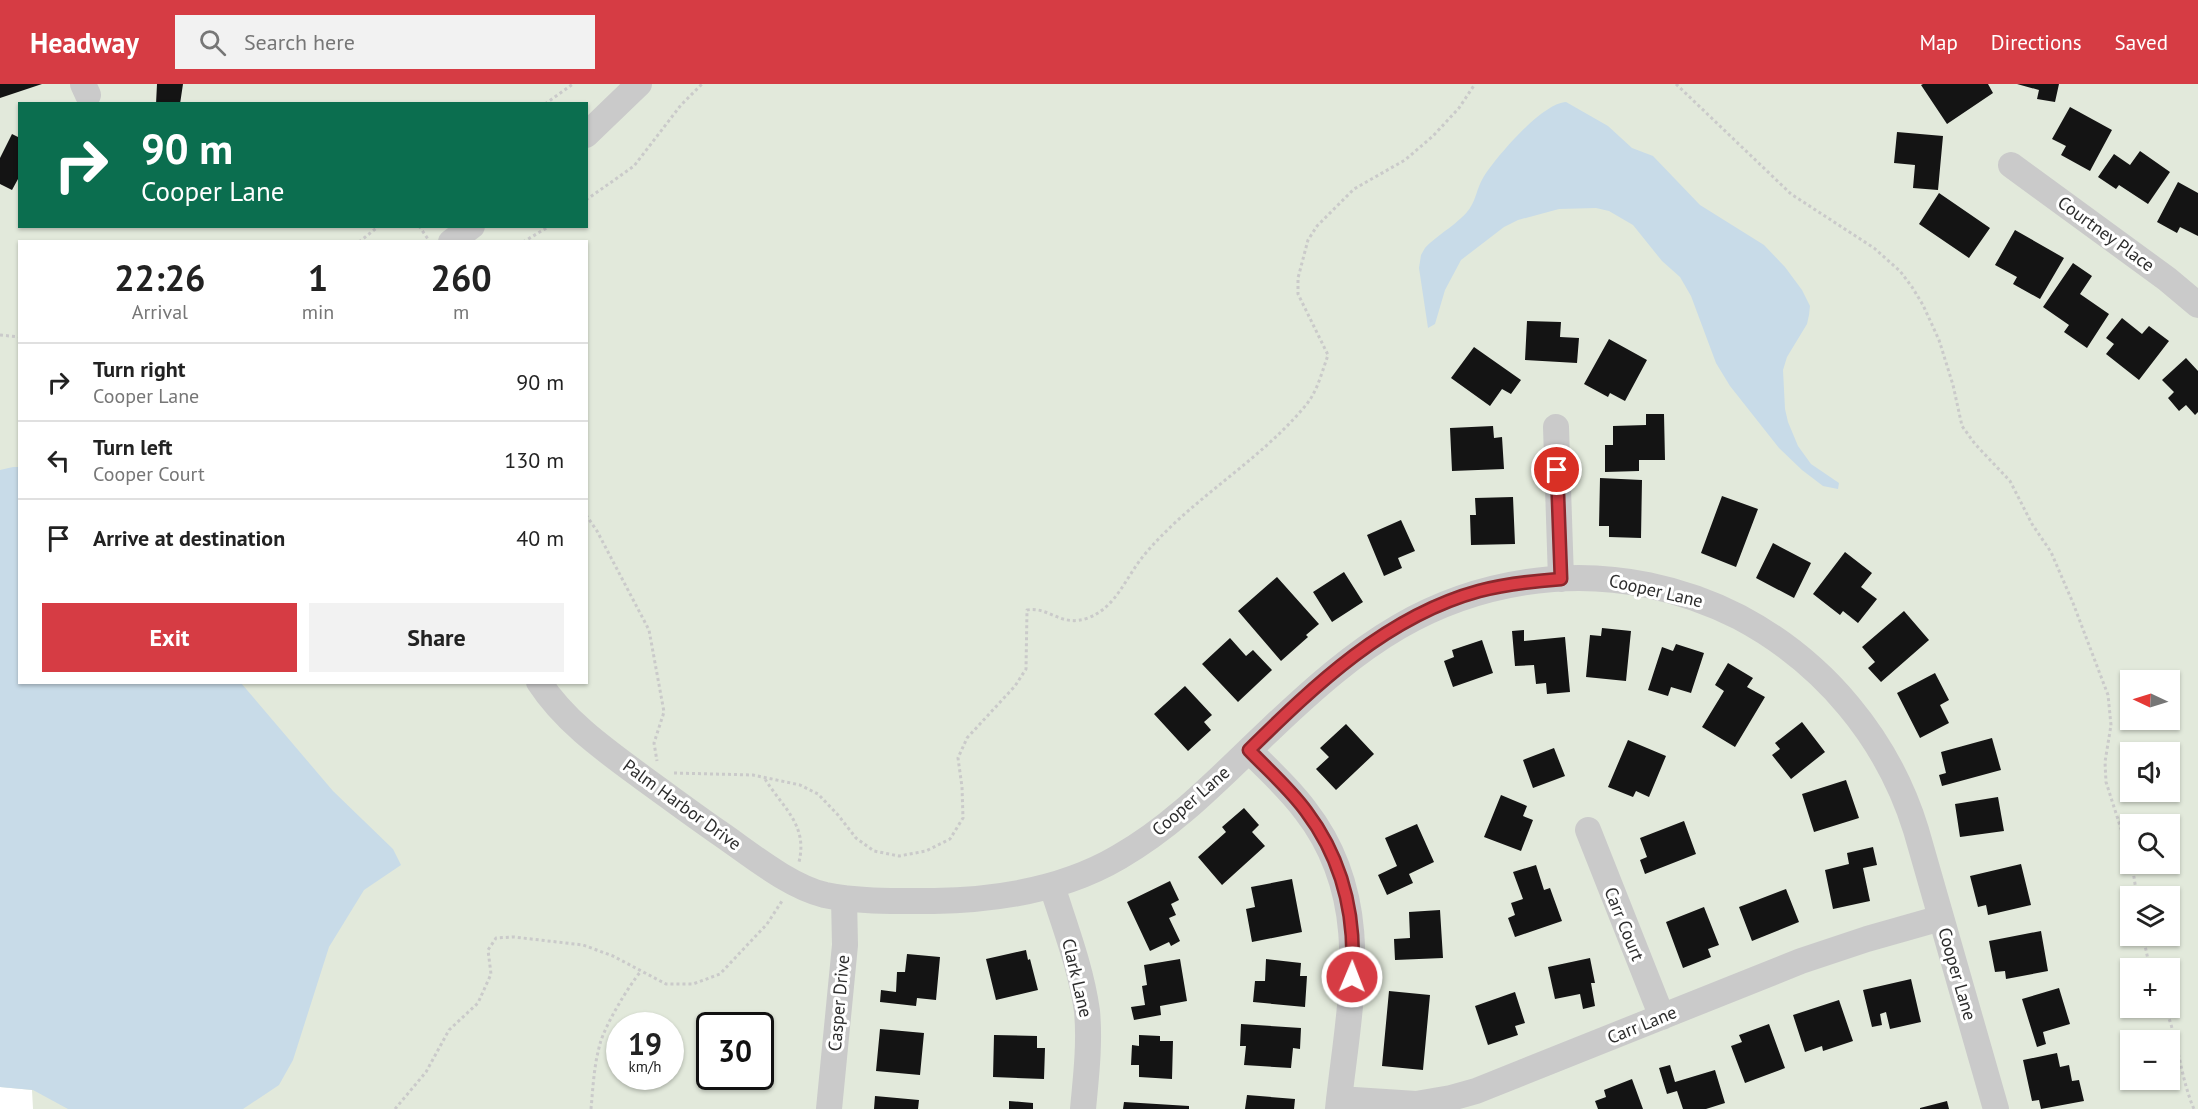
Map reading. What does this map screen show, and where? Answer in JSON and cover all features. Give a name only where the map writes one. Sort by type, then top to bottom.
[{"type":"street","points":[[588,133],[639,84]]},
{"type":"street","name":"Courtney Place","points":[[2011,165],[2167,279],[2198,305]]},
{"type":"street","points":[[454,240],[469,228]]},
{"type":"street","points":[[1556,427],[1561,579]]},
{"type":"street","name":"Cooper Lane","points":[[844,898],[959,900],[1018,894],[1052,886],[1100,867],[1141,844],[1190,806],[1340,666],[1373,641],[1410,619],[1456,598],[1480,591],[1534,581],[1617,580],[1696,598],[1730,613],[1763,631],[1812,667],[1850,707],[1889,765],[1911,812],[1996,1109]]},
{"type":"street","name":"Palm Harbor Drive","points":[[540,684],[553,701],[599,745],[702,821],[792,881],[816,892],[844,898]]},
{"type":"street","points":[[1249,750],[1293,796],[1314,822],[1338,867],[1348,900],[1353,960],[1338,1104]]},
{"type":"street","name":"Carr Court","points":[[1587,830],[1662,1017]]},
{"type":"street","name":"Clark Lane","points":[[1052,886],[1079,973],[1087,1011],[1088,1049],[1083,1109]]},
{"type":"street","name":"Casper Drive","points":[[829,1109],[844,961],[844,898]]},
{"type":"street","name":"Carr Lane","points":[[1338,1104],[1406,1104],[1451,1098],[1487,1087],[1801,961],[1941,918]]},
{"type":"path","points":[[548,102],[573,84]]},
{"type":"path","points":[[588,199],[634,166],[681,105],[702,84]]},
{"type":"path","points":[[670,772],[753,776],[800,785],[818,794],[855,838],[874,851],[899,856],[926,851],[950,839],[963,818],[963,787],[958,758],[967,738],[1015,686],[1026,669],[1027,610],[1036,608],[1058,619],[1074,621],[1090,617],[1113,602],[1144,555],[1169,528],[1277,436],[1308,404],[1328,355],[1298,294],[1298,278],[1308,240],[1317,226],[1354,189],[1404,160],[1433,136],[1459,108],[1475,84]]},
{"type":"path","points":[[1676,84],[1791,194],[1806,206],[1859,237],[1889,261],[1900,271],[1923,305],[1946,361],[1962,426],[2010,481],[2032,524],[2051,552],[2101,674],[2111,714],[2105,762],[2106,782],[2120,826]]},
{"type":"path","points":[[362,240],[376,228]]},
{"type":"path","points":[[526,240],[547,228]]},
{"type":"path","points":[[0,335],[18,337]]},
{"type":"path","points":[[588,518],[650,630],[664,712],[654,743],[656,761],[663,766]]},
{"type":"path","points":[[395,1109],[426,1072],[449,1030],[478,1003],[491,974],[488,950],[496,938],[514,937],[583,945],[612,956],[666,984],[693,984],[720,974],[767,924],[792,881],[801,849],[800,832],[793,818],[765,779]]},
{"type":"path","points":[[591,1109],[600,1042],[629,986],[641,971]]},
{"type":"path","points":[[2169,1018],[2174,1029],[2187,1093],[2194,1109]]},
{"type":"shaded area","points":[[0,84],[2198,84],[2198,1109],[33,1109],[32,1090],[0,1087]]},
{"type":"water","points":[[1566,102],[1608,126],[1632,148],[1653,156],[1700,205],[1764,245],[1785,267],[1802,290],[1810,306],[1809,315],[1807,324],[1787,357],[1783,370],[1785,409],[1798,446],[1811,464],[1839,483],[1838,489],[1823,486],[1779,448],[1730,386],[1716,363],[1691,296],[1680,277],[1662,261],[1633,225],[1609,211],[1596,208],[1559,209],[1518,220],[1504,227],[1461,260],[1445,290],[1435,324],[1428,328],[1419,268],[1421,255],[1425,248],[1466,213],[1489,169],[1508,145],[1545,111]]},
{"type":"water","points":[[18,467],[18,684],[242,684],[333,791],[393,849],[401,865],[364,890],[329,947],[293,1060],[279,1085],[243,1109],[68,1109],[33,1090],[0,1087],[0,470]]},
{"type":"building","points":[[0,84],[42,84],[0,98]]},
{"type":"building","points":[[157,84],[183,84],[180,102],[156,102]]},
{"type":"building","points":[[1988,84],[1993,93],[1947,124],[1921,85]]},
{"type":"building","points":[[2017,84],[2059,84],[2055,102],[2037,99],[2039,90]]},
{"type":"building","points":[[2070,107],[2112,130],[2090,171],[2061,155],[2066,146],[2052,139]]},
{"type":"building","points":[[1897,132],[1943,136],[1938,190],[1913,188],[1915,165],[1894,163]]},
{"type":"building","points":[[12,134],[18,137],[18,179],[12,190],[0,184],[0,158]]},
{"type":"building","points":[[2140,151],[2170,172],[2148,204],[2119,185],[2116,189],[2098,177],[2114,154],[2130,165]]},
{"type":"building","points":[[2178,182],[2198,193],[2198,236],[2180,227],[2177,233],[2157,222]]},
{"type":"building","points":[[1939,193],[1990,228],[1969,258],[1919,224]]},
{"type":"building","points":[[2015,230],[2064,258],[2040,299],[2013,284],[2017,277],[1995,265]]},
{"type":"building","points":[[2073,263],[2092,276],[2080,294],[2109,314],[2087,348],[2064,332],[2069,325],[2043,307]]},
{"type":"building","points":[[2122,318],[2142,334],[2149,326],[2169,341],[2139,380],[2106,354],[2114,344],[2106,338]]},
{"type":"building","points":[[1527,321],[1561,322],[1560,337],[1579,338],[1577,363],[1525,360]]},
{"type":"building","points":[[1609,339],[1647,360],[1625,401],[1610,393],[1608,397],[1584,384]]},
{"type":"building","points":[[1474,347],[1521,380],[1511,394],[1502,389],[1490,406],[1451,378]]},
{"type":"building","points":[[2186,358],[2198,371],[2198,412],[2195,415],[2186,405],[2179,411],[2168,398],[2174,392],[2162,380]]},
{"type":"building","points":[[1646,414],[1664,414],[1665,460],[1639,460],[1639,471],[1605,472],[1605,445],[1613,445],[1613,426],[1646,425]]},
{"type":"building","points":[[1493,426],[1494,438],[1502,437],[1504,469],[1452,471],[1450,428]]},
{"type":"building","points":[[1600,478],[1642,480],[1641,538],[1609,537],[1609,526],[1599,526]]},
{"type":"building","points":[[1722,496],[1758,509],[1736,567],[1701,553]]},
{"type":"building","points":[[1513,497],[1515,544],[1471,545],[1470,515],[1476,515],[1475,498]]},
{"type":"building","points":[[1401,520],[1415,551],[1398,558],[1402,568],[1384,576],[1367,535]]},
{"type":"building","points":[[1773,543],[1811,563],[1794,598],[1756,578]]},
{"type":"building","points":[[1845,552],[1872,573],[1861,587],[1877,599],[1858,623],[1843,611],[1840,615],[1813,594]]},
{"type":"building","points":[[1344,572],[1363,602],[1332,622],[1313,592]]},
{"type":"building","points":[[1277,577],[1319,624],[1281,661],[1238,611]]},
{"type":"building","points":[[1904,611],[1929,640],[1881,682],[1868,668],[1875,662],[1862,647]]},
{"type":"building","points":[[1602,628],[1631,631],[1626,681],[1586,677],[1590,635],[1601,636]]},
{"type":"building","points":[[1524,630],[1524,641],[1565,637],[1570,692],[1547,694],[1546,683],[1536,684],[1534,665],[1515,666],[1512,631]]},
{"type":"building","points":[[1230,638],[1246,656],[1253,650],[1272,670],[1238,702],[1202,664]]},
{"type":"building","points":[[1482,640],[1493,673],[1453,687],[1444,661],[1454,657],[1452,650]]},
{"type":"building","points":[[1676,644],[1704,653],[1691,693],[1671,687],[1668,696],[1648,690],[1662,647],[1673,651]]},
{"type":"building","points":[[1728,663],[1753,678],[1747,687],[1765,697],[1735,747],[1702,727],[1724,691],[1715,685]]},
{"type":"building","points":[[1935,673],[1949,700],[1940,705],[1949,723],[1920,738],[1897,693]]},
{"type":"building","points":[[1185,686],[1212,715],[1204,722],[1211,730],[1188,751],[1154,714]]},
{"type":"building","points":[[1802,722],[1825,752],[1791,779],[1772,755],[1780,749],[1775,743]]},
{"type":"building","points":[[1346,724],[1374,754],[1336,790],[1316,769],[1329,757],[1320,748]]},
{"type":"building","points":[[1992,738],[2001,770],[1942,786],[1939,775],[1946,773],[1941,752]]},
{"type":"building","points":[[1628,740],[1666,756],[1649,797],[1636,791],[1633,797],[1608,787]]},
{"type":"building","points":[[1554,748],[1565,776],[1533,788],[1523,760]]},
{"type":"building","points":[[1846,780],[1859,818],[1814,832],[1802,794]]},
{"type":"building","points":[[1501,795],[1527,806],[1523,816],[1533,820],[1521,851],[1484,837]]},
{"type":"building","points":[[1998,797],[2004,831],[1960,837],[1955,804]]},
{"type":"building","points":[[1244,808],[1259,825],[1252,832],[1265,846],[1222,885],[1198,857],[1226,832],[1222,827]]},
{"type":"building","points":[[1684,821],[1696,854],[1645,874],[1640,860],[1647,857],[1640,838]]},
{"type":"building","points":[[1417,824],[1434,862],[1409,874],[1413,883],[1387,895],[1378,875],[1397,866],[1385,838]]},
{"type":"building","points":[[1873,847],[1877,865],[1863,868],[1870,901],[1833,909],[1825,870],[1849,864],[1847,853]]},
{"type":"building","points":[[2021,864],[2031,905],[1988,915],[1986,905],[1978,907],[1970,876]]},
{"type":"building","points":[[1536,865],[1544,890],[1550,888],[1562,921],[1515,937],[1508,918],[1515,915],[1511,903],[1523,899],[1513,872]]},
{"type":"building","points":[[1292,879],[1302,932],[1252,942],[1246,909],[1255,907],[1251,887]]},
{"type":"building","points":[[1170,881],[1179,900],[1171,904],[1176,915],[1169,918],[1180,941],[1171,946],[1169,942],[1150,951],[1127,902]]},
{"type":"building","points":[[1786,889],[1799,922],[1752,941],[1739,907]]},
{"type":"building","points":[[1704,907],[1719,945],[1708,949],[1711,957],[1683,968],[1666,922]]},
{"type":"building","points":[[1440,910],[1443,958],[1395,960],[1394,939],[1410,938],[1409,912]]},
{"type":"building","points":[[2041,931],[2048,971],[2006,979],[2005,971],[1995,972],[1989,941]]},
{"type":"building","points":[[1026,950],[1038,990],[996,1000],[986,959]]},
{"type":"building","points":[[907,954],[940,957],[936,1000],[917,998],[916,1006],[880,1002],[881,990],[896,992],[897,972],[905,972]]},
{"type":"building","points":[[1590,958],[1595,983],[1591,983],[1595,1006],[1583,1009],[1580,994],[1555,999],[1548,967]]},
{"type":"building","points":[[1180,959],[1187,1001],[1160,1006],[1161,1015],[1134,1020],[1131,1007],[1145,1005],[1142,986],[1147,985],[1144,965]]},
{"type":"building","points":[[1266,959],[1301,963],[1300,976],[1307,976],[1305,1007],[1253,1002],[1255,981],[1265,981]]},
{"type":"building","points":[[1911,979],[1921,1022],[1890,1029],[1886,1012],[1880,1014],[1882,1025],[1872,1027],[1863,990]]},
{"type":"building","points":[[2059,988],[2070,1024],[2043,1032],[2046,1044],[2037,1047],[2022,999]]},
{"type":"building","points":[[1389,991],[1430,995],[1423,1070],[1382,1066]]},
{"type":"building","points":[[1515,992],[1525,1023],[1515,1026],[1518,1035],[1488,1045],[1475,1006]]},
{"type":"building","points":[[1839,1000],[1853,1041],[1823,1051],[1822,1046],[1805,1052],[1793,1015]]},
{"type":"building","points":[[1241,1024],[1301,1028],[1300,1049],[1293,1048],[1291,1068],[1244,1065],[1246,1046],[1240,1046]]},
{"type":"building","points":[[1769,1024],[1785,1068],[1745,1083],[1731,1046],[1742,1042],[1739,1035]]},
{"type":"building","points":[[880,1029],[924,1033],[920,1075],[876,1071]]},
{"type":"building","points":[[994,1035],[1037,1036],[1037,1048],[1045,1048],[1044,1079],[993,1077]]},
{"type":"building","points":[[1139,1035],[1160,1036],[1160,1041],[1173,1041],[1172,1079],[1139,1077],[1139,1065],[1131,1065],[1132,1045],[1139,1046]]},
{"type":"building","points":[[2057,1053],[2060,1067],[2069,1065],[2072,1081],[2079,1080],[2084,1101],[2041,1109],[2039,1100],[2032,1101],[2023,1060]]},
{"type":"building","points":[[1670,1065],[1675,1082],[1715,1070],[1725,1103],[1706,1109],[1683,1109],[1677,1091],[1667,1094],[1659,1068]]},
{"type":"building","points":[[1632,1079],[1643,1109],[1598,1109],[1595,1101],[1606,1097],[1604,1090]]},
{"type":"building","points":[[1247,1095],[1295,1099],[1294,1109],[1245,1109]]},
{"type":"building","points":[[875,1096],[919,1100],[918,1109],[874,1109]]},
{"type":"building","points":[[1009,1101],[1033,1103],[1033,1109],[1009,1109]]},
{"type":"building","points":[[1947,1101],[1949,1109],[1920,1109],[1920,1108]]},
{"type":"building","points":[[1124,1102],[1189,1106],[1189,1109],[1123,1109]]},
{"type":"route","points":[[1352,977],[1351,914],[1338,867],[1322,835],[1305,809],[1249,750],[1340,666],[1389,630],[1456,598],[1511,584],[1561,579],[1557,470]]}]
